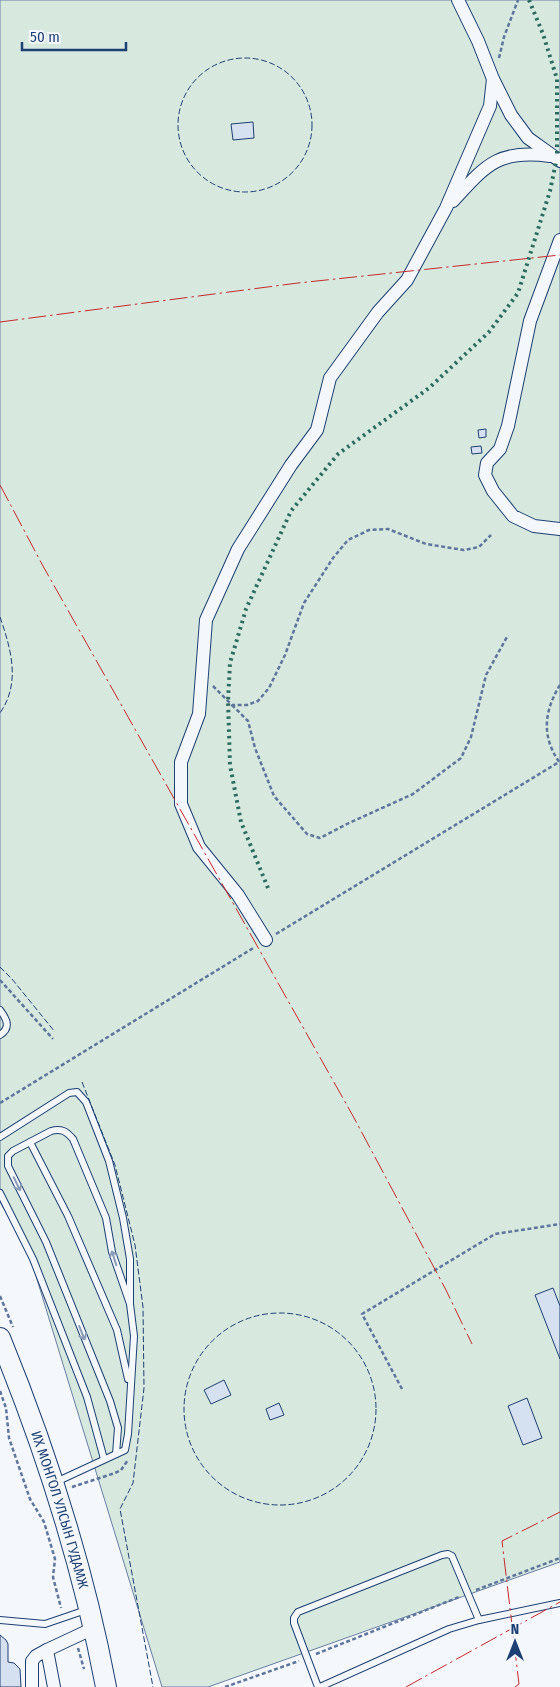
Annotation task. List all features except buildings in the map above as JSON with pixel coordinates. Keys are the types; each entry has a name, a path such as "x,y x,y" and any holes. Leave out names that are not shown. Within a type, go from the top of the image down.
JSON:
{"main road":[{"name":"ИХ МОНГОЛ УЛСЫН ГУДАМЖ","path":"0,1338 20,1387 52,1483 94,1628 104,1685"}],"street":[{"path":"458,0 511,115 528,138 556,159"},
{"path":"266,940 238,895 199,847 181,804 181,762 199,714 206,620 238,549 290,465 317,430 330,378 378,312 407,280 446,208 490,106 493,78"},
{"path":"446,208 480,171 496,161 518,154 533,154 556,159"},
{"path":"560,240 530,321 508,426 500,449 487,463 485,475 493,491 513,516 534,526 560,529"},
{"path":"32,1687 32,1661 36,1656 94,1628"},
{"path":"47,1650 54,1687"}],"lane":[{"path":"0,1010 7,1018 7,1026 5,1032 0,1035"},
{"path":"0,1137 69,1093 77,1092 86,1102 109,1162 123,1218 130,1259 130,1304 134,1336 128,1434 125,1450 67,1478 52,1483"},
{"path":"116,1454 118,1428 110,1402 46,1242 8,1166 8,1156 30,1142 58,1129 66,1132 73,1139 106,1218 112,1252 130,1304"},
{"path":"30,1142 68,1216 117,1330 130,1385"},
{"path":"0,1193 33,1259 87,1397 104,1459"},
{"path":"479,1620 452,1556 448,1554 298,1612 294,1618 294,1623 319,1687 449,1629 479,1620 560,1603"},
{"path":"0,1620 45,1624 89,1609"}],"path":[{"path":"493,78 504,37 518,0"},
{"path":"232,706 247,706 258,701 269,688 285,655 304,603 333,558 348,540 369,530 388,529 426,544 464,550 479,548 491,535"},
{"path":"202,673 248,721 255,748 274,796 307,834 320,838 413,794 461,758 471,737 486,676 508,636"},
{"path":"0,1103 559,762 549,742 546,720 551,699 560,685"},
{"path":"0,980 53,1039"},
{"path":"402,1388 362,1314 496,1234 560,1224"},
{"path":"0,1391 6,1408 10,1438 21,1473 30,1499 44,1522 55,1559 54,1577 65,1618"},
{"path":"225,1687 307,1658 560,1558"},
{"path":"74,1638 81,1655 84,1671"}],"shaded area":[{"path":"0,0 560,0 560,1562 208,1687 162,1687 28,1250 0,1202"}],"hedge":[{"path":"529,0 543,34 557,79 557,155"},
{"path":"268,888 241,822 230,765 228,701 230,663 246,609 291,511 338,454 429,388 489,332 518,293 550,191 556,162"}],"fence":[{"path":"245,58 270,64 292,78 306,100 312,125 306,150 292,172 270,186 245,192 220,186 198,172 184,150 178,125 184,100 198,78 220,64 245,58"},
{"path":"0,617 8,641 12,666 10,690 0,713"},
{"path":"0,967 55,1032"},
{"path":"82,1082 115,1165 135,1245 143,1307 144,1388 133,1483 120,1509 153,1687"},
{"path":"271,1313 289,1313 317,1320 333,1329 348,1341 360,1356 369,1372 376,1400 376,1409 376,1418 369,1446 360,1462 348,1477 333,1489 317,1498 289,1505 271,1505 252,1501 235,1494 219,1483 206,1470 195,1454 188,1437 184,1418 184,1400 188,1381 195,1364 206,1348 219,1335 235,1324 252,1317 271,1313"}],"power":[{"path":"0,322 298,283 560,255"},
{"path":"0,485 43,566 353,1116 446,1290 472,1344"},
{"path":"515,1687 519,1684 502,1541 560,1512"},
{"path":"406,1687 560,1602"}]}
